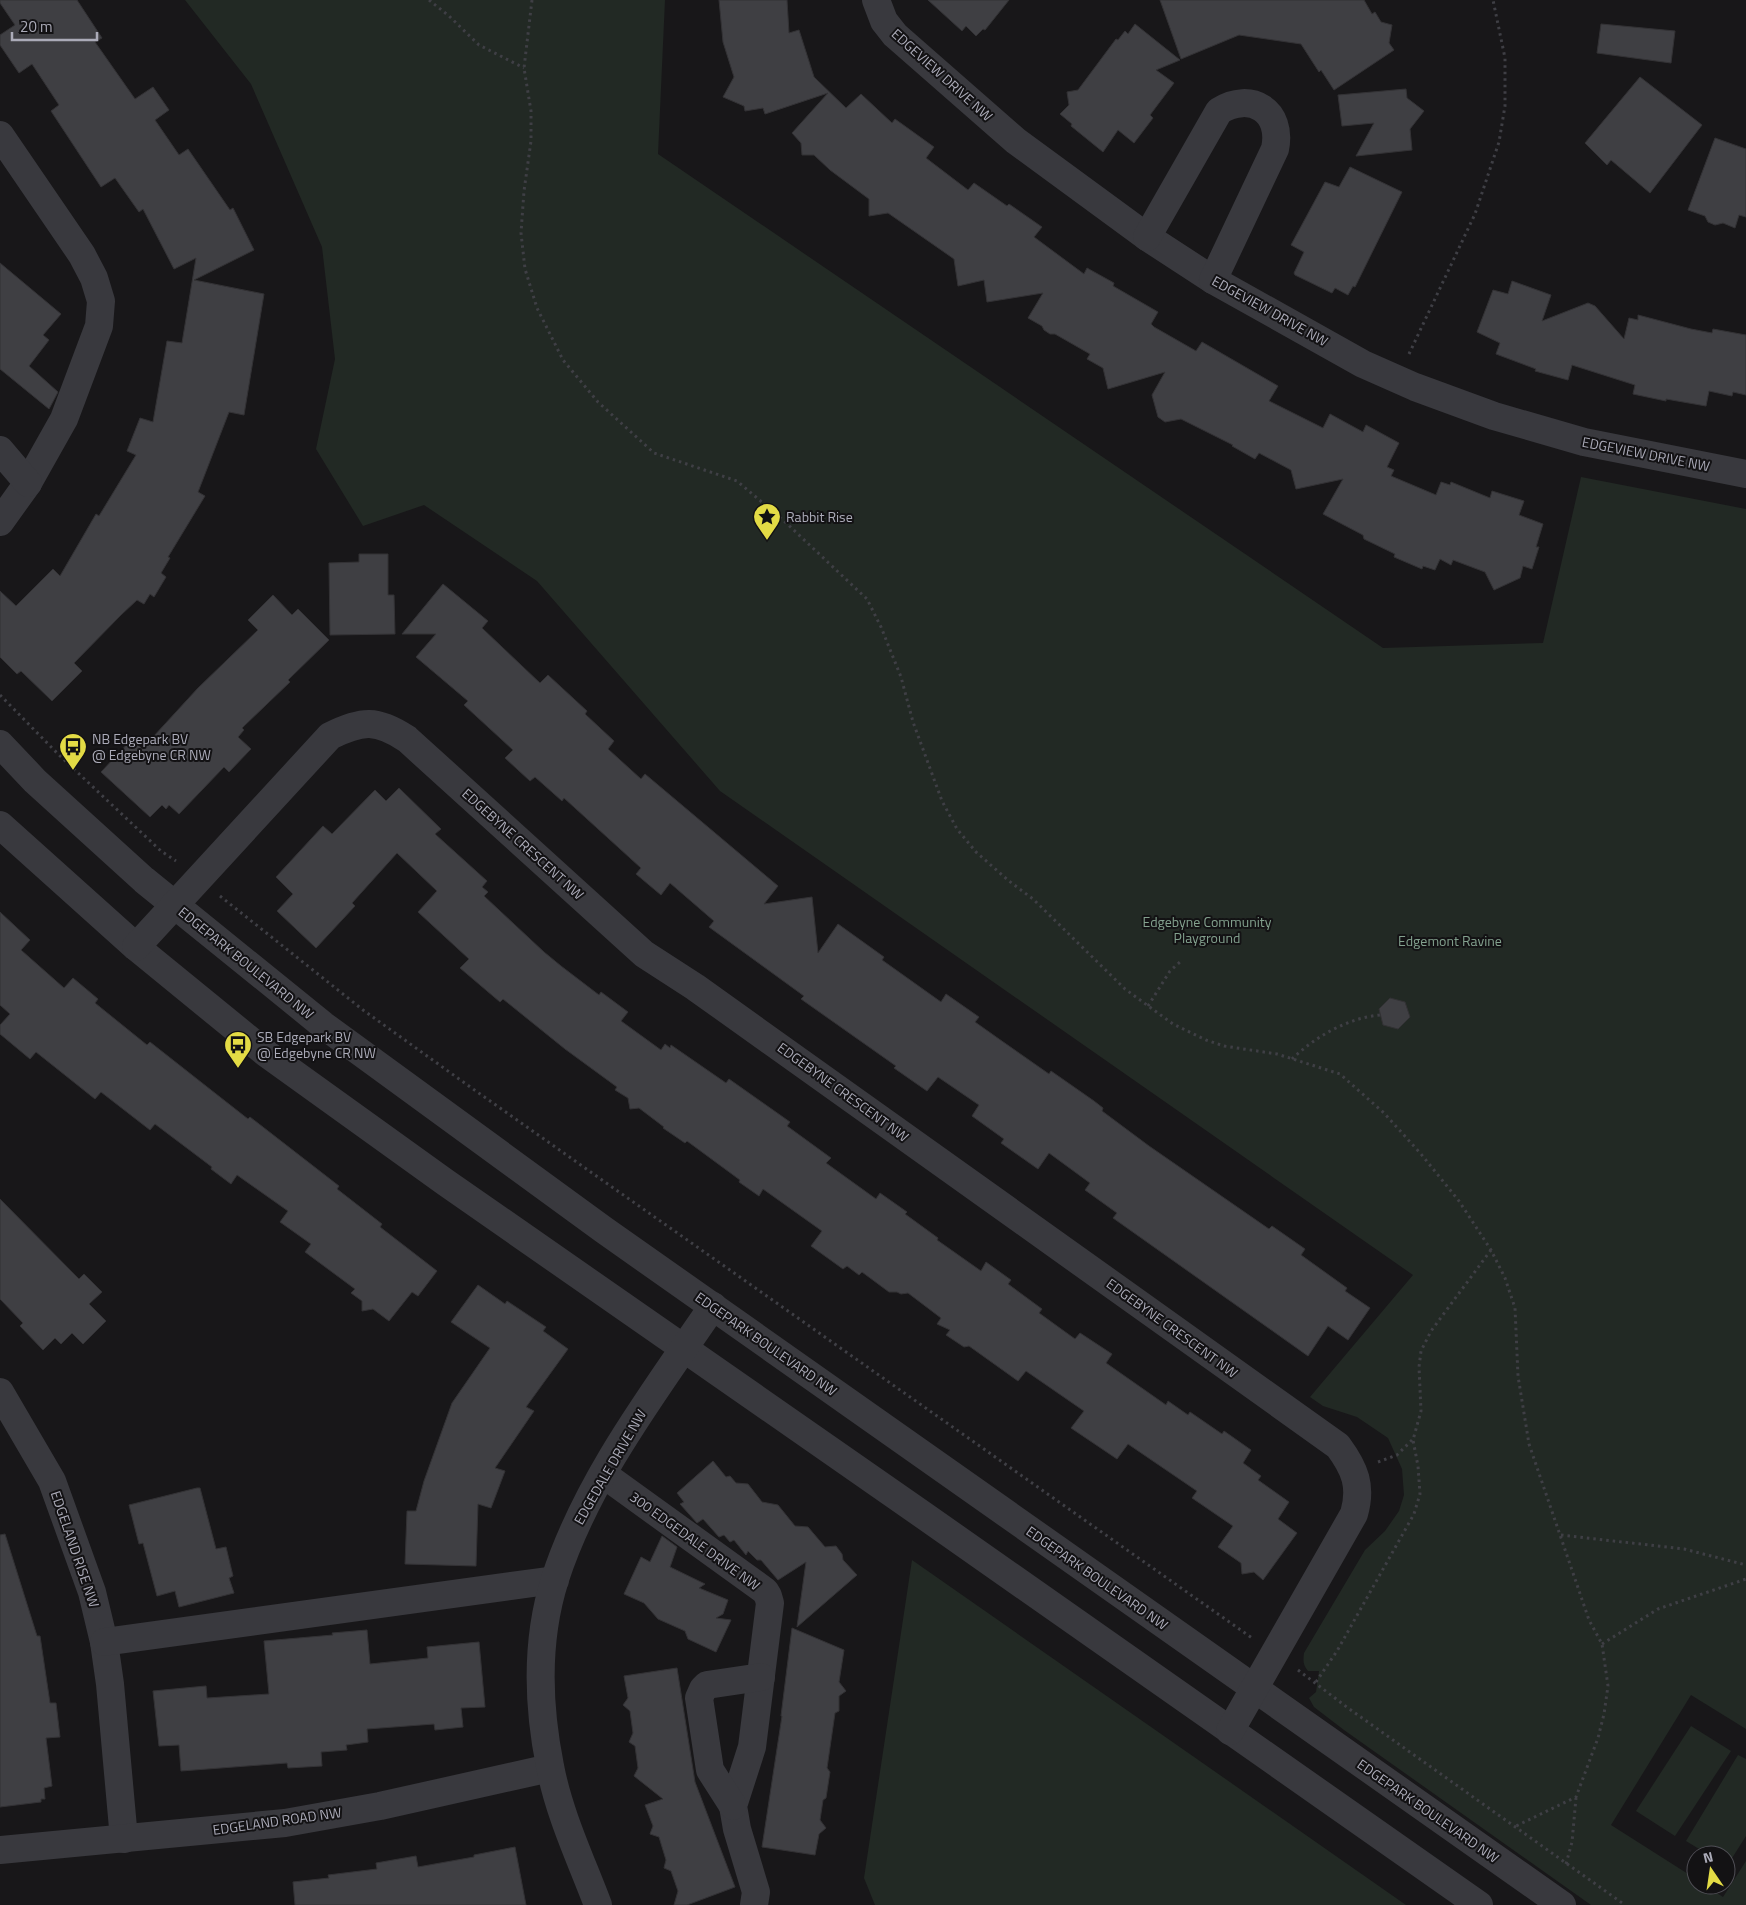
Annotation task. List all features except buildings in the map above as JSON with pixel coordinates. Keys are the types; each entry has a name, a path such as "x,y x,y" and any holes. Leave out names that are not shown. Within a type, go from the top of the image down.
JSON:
{"street":[{"name":"EDGEVIEW DRIVE NW","path":"876,0 884,21 895,35 1016,141 1147,237 1213,280 1363,364 1414,387 1494,416 1584,442 1746,474"},
{"path":"1147,237 1219,111 1238,102 1249,102 1259,106 1267,112 1276,129 1275,149 1213,280"},
{"path":"0,135 82,255 94,278 101,301 98,326 77,389 64,419 28,484 0,522"},
{"path":"0,450 28,484"},
{"name":"EDGEBYNE CRESCENT NW","path":"136,947 330,736 347,727 371,723 390,727 407,739 644,954 695,987 1338,1446 1355,1472 1358,1499 1354,1514 1230,1731"},
{"name":"EDGEPARK BOULEVARD NW","path":"0,744 35,781 144,880 323,1025 604,1230 1562,1905"},
{"path":"0,825 136,947 267,1054 445,1182 1479,1905"},
{"name":"EDGEDALE DRIVE NW","path":"598,1905 559,1800 550,1768 544,1730 541,1685 547,1613 555,1580 578,1518 603,1474 662,1380 713,1306"},
{"name":"EDGELAND RISE NW","path":"0,1392 52,1481 92,1592 104,1642 110,1684 124,1839"},
{"name":"300 EDGEDALE DRIVE NW","path":"603,1474 767,1593 770,1604 752,1747 733,1806"},
{"path":"104,1642 555,1580"},
{"name":"300 EDGEDALE DRIVE NW","path":"754,1905 756,1892 738,1836 733,1806 710,1770 699,1698 702,1688 707,1685 761,1677"},
{"name":"EDGELAND ROAD NW","path":"0,1850 285,1823 550,1768"}],"path":[{"path":"429,0 479,45 524,68"},
{"path":"532,0 524,68 531,111 531,141 524,191 521,233 525,269 537,308 564,360 598,402 654,453 737,481 783,520 867,599 881,627 901,677 913,722 942,801 957,829 976,852 1033,899 1125,989 1173,1024 1206,1040 1224,1046 1277,1054 1340,1074 1384,1113 1421,1154 1459,1201 1491,1250 1505,1278 1515,1308 1518,1376 1529,1444 1589,1620 1602,1644 1608,1686 1598,1738 1576,1797 1572,1842 1566,1864"},
{"path":"1397,378 1475,214 1498,142 1505,106 1505,58 1493,0"},
{"path":"0,695 59,755 162,850 242,916 363,1010 1149,1567 1316,1682 1348,1708 1625,1905"},
{"path":"1148,1006 1170,971 1180,962"},
{"path":"1292,1059 1302,1049 1350,1021 1380,1015"},
{"path":"1355,1472 1397,1455 1412,1440 1421,1411 1419,1367 1421,1351 1431,1331 1491,1250"},
{"path":"1316,1682 1336,1651 1414,1514 1420,1494 1418,1466 1412,1440"},
{"path":"1561,1535 1684,1549 1746,1565"},
{"path":"1602,1644 1658,1609 1746,1579"},
{"path":"1514,1826 1576,1797"}],"green space":[{"name":"Edgemont Ravine","path":"185,0 665,0 658,154 1383,648 1543,643 1581,477 1746,509 1746,1729 1691,1695 1611,1825 1686,1873 1686,1895 1720,1895 1723,1897 1724,1895 1736,1895 1736,1877 1746,1861 1746,1905 1591,1905 1314,1707 1309,1698 1316,1692 1319,1671 1308,1671 1304,1663 1304,1653 1365,1550 1385,1531 1399,1511 1404,1495 1402,1469 1388,1438 1357,1417 1323,1406 1310,1397 1413,1275 720,791 537,581 424,505 363,526 316,449 335,359 322,247 251,84"},
{"path":"912,1560 1406,1905 875,1905 864,1878"},
{"path":"1691,1726 1731,1751 1675,1836 1636,1811"},
{"path":"1738,1755 1746,1759 1746,1836 1736,1852 1736,1845 1693,1845 1686,1841"}],"place":[{"name":"Rabbit Rise","path":"767,541"},
{"name":"NB Edgepark BV @ Edgebyne CR NW","path":"73,771"},
{"name":"SB Edgepark BV @ Edgebyne CR NW","path":"238,1069"}],"park label":[{"name":"Edgebyne Community Playground","path":"1207,930"}]}
